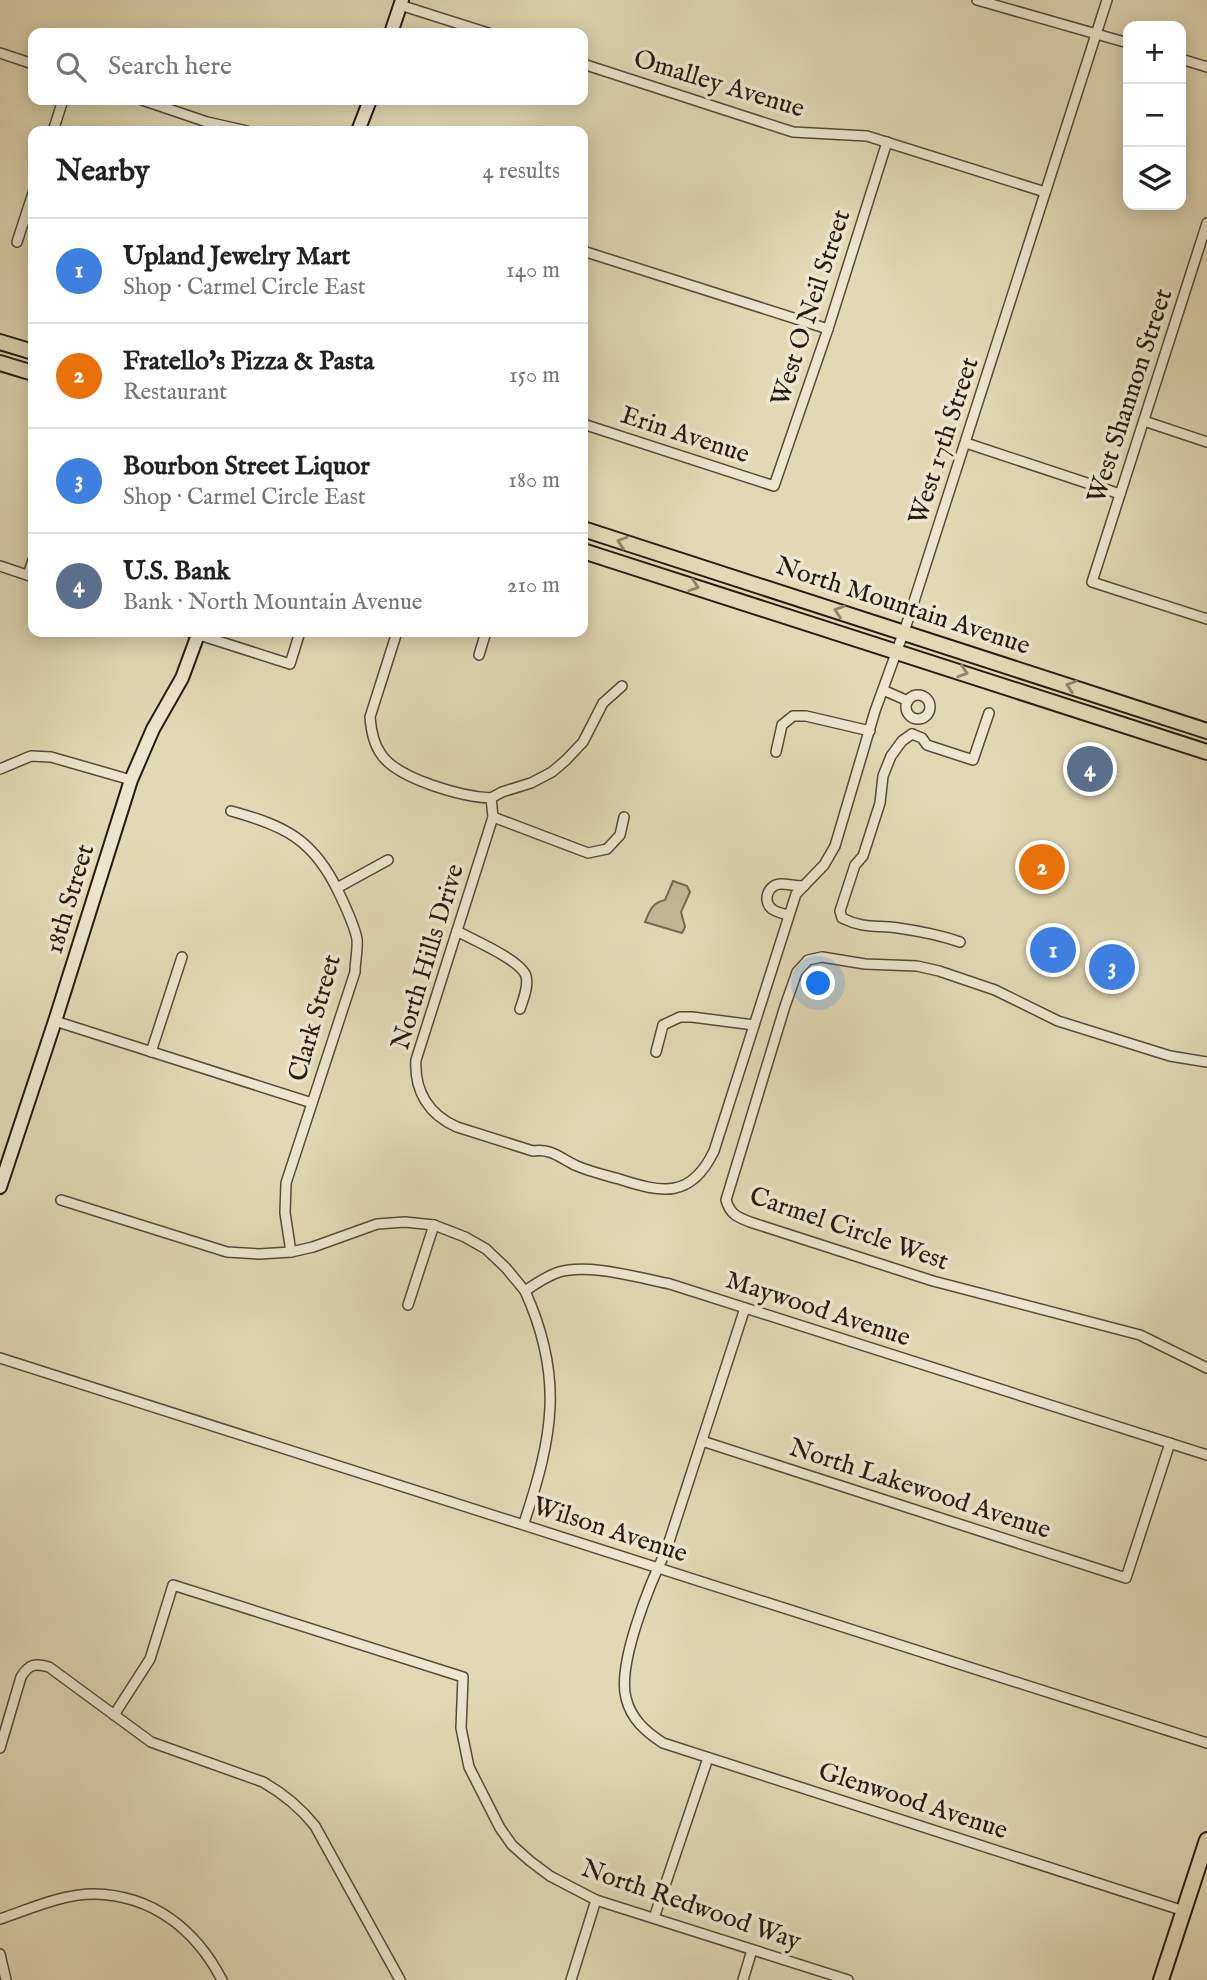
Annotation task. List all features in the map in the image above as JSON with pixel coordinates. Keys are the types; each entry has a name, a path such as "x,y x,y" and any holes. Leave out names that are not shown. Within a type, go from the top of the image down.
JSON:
{"main road":[{"path":"393,28 401,2"},
{"path":"360,126 368,105"},
{"path":"0,342 28,350"},
{"path":"0,363 28,371"},
{"name":"North Mountain Avenue","path":"588,531 1205,730"},
{"name":"North Mountain Avenue","path":"588,553 1201,750"},
{"name":"18th Street","path":"0,1187 131,780 152,729 182,678 195,637"},
{"path":"1201,750 1205,730"},
{"path":"1161,1980 1207,1840"}],"street":[{"path":"977,0 1123,42"},
{"name":"West 17th Street","path":"774,958 796,894 824,865 835,846 1107,0"},
{"path":"401,2 474,28"},
{"path":"0,53 28,62"},
{"path":"1186,61 1207,67"},
{"name":"Omalley Avenue","path":"588,66 793,132 867,136 1045,192"},
{"path":"55,126 61,105"},
{"path":"154,105 203,126"},
{"name":"West O Neil Street","path":"774,486 828,329 887,142"},
{"path":"17,242 28,208"},
{"name":"West Shannon Street","path":"1207,223 1092,582 1207,619"},
{"path":"588,253 828,329"},
{"path":"1144,421 1207,442"},
{"name":"Erin Avenue","path":"588,426 774,486"},
{"path":"966,443 1121,494"},
{"path":"0,566 28,575"},
{"path":"208,637 290,664 298,637"},
{"path":"395,637 370,717 371,729 381,755 408,775 479,797 491,798 552,772 583,742 603,703 622,686"},
{"path":"479,655 484,637"},
{"path":"883,690 908,701"},
{"path":"921,695 928,701 930,710 924,718 915,719 906,710 908,701 911,697 921,695"},
{"path":"912,734 922,738 927,745 973,760 989,713"},
{"path":"776,752 782,725 793,716 806,716 870,731"},
{"path":"915,719 912,734 902,741 891,756 883,776 880,803 863,856 855,864 840,911 842,918 854,924 902,929 960,942"},
{"path":"0,769 31,756 51,757 131,780"},
{"name":"North Hills Drive","path":"491,798 493,817 416,1060 415,1076 419,1090 438,1117 457,1127 533,1151 552,1151 579,1167 602,1174 659,1191 676,1189 702,1171 714,1151 774,958"},
{"name":"Clark Street","path":"232,811 265,821 304,843 322,861 348,911 357,940 355,972 286,1182 285,1213 291,1252"},
{"path":"493,817 588,853 607,849 620,835 624,817"},
{"path":"337,888 388,860"},
{"path":"788,915 771,909 767,902 767,893 779,883 804,886"},
{"path":"457,931 518,965 526,976 526,988 520,1009"},
{"path":"151,1052 182,957"},
{"name":"Carmel Circle West","path":"1207,1062 1170,1056 1058,1021 995,990 939,971 917,966 865,964 822,957 807,960 797,972 785,1006 726,1200 735,1216 933,1280 1140,1335 1207,1368"},
{"path":"656,1052 663,1025 680,1017 754,1025"},
{"path":"55,1021 313,1103"},
{"path":"61,1200 227,1252 291,1252 377,1224 405,1222 434,1225 486,1249 525,1291 546,1349 551,1388 551,1420 539,1478 524,1523"},
{"path":"408,1305 434,1225"},
{"name":"Maywood Avenue","path":"525,1291 557,1273 569,1270 594,1271 670,1284 1207,1455"},
{"path":"658,1568 666,1551 745,1308"},
{"name":"Wilson Avenue","path":"0,1358 1207,1743"},
{"name":"North Lakewood Avenue","path":"702,1441 1126,1578 1170,1443"},
{"name":"Glenwood Avenue","path":"658,1568 626,1661 625,1698 636,1720 663,1743 1184,1911"},
{"name":"North Redwood Way","path":"114,1715 150,1659 173,1585 463,1677 461,1728 469,1767 500,1828 512,1845 530,1861 550,1876 596,1900 848,1980"},
{"path":"0,1748 21,1677 27,1667 37,1663 49,1667 150,1742 263,1782 298,1805 315,1826 400,1980"},
{"path":"654,1918 708,1758"},
{"path":"0,1919 59,1899 93,1894 128,1898 162,1912 192,1934 222,1980"},
{"path":"571,1980 596,1900"},
{"path":"743,1980 752,1950"},
{"path":"0,1955 6,1980"}],"shaded area":[{"path":"673,881 687,886 690,892 681,912 685,927 682,933 645,922 654,905 665,900"}],"place":[{"name":"U.S. Bank","path":"1090,769"},
{"name":"Fratello's Pizza & Pasta","path":"1042,867"},
{"name":"Upland Jewelry Mart","path":"1053,950"},
{"name":"Bourbon Street Liquor","path":"1112,967"}]}
